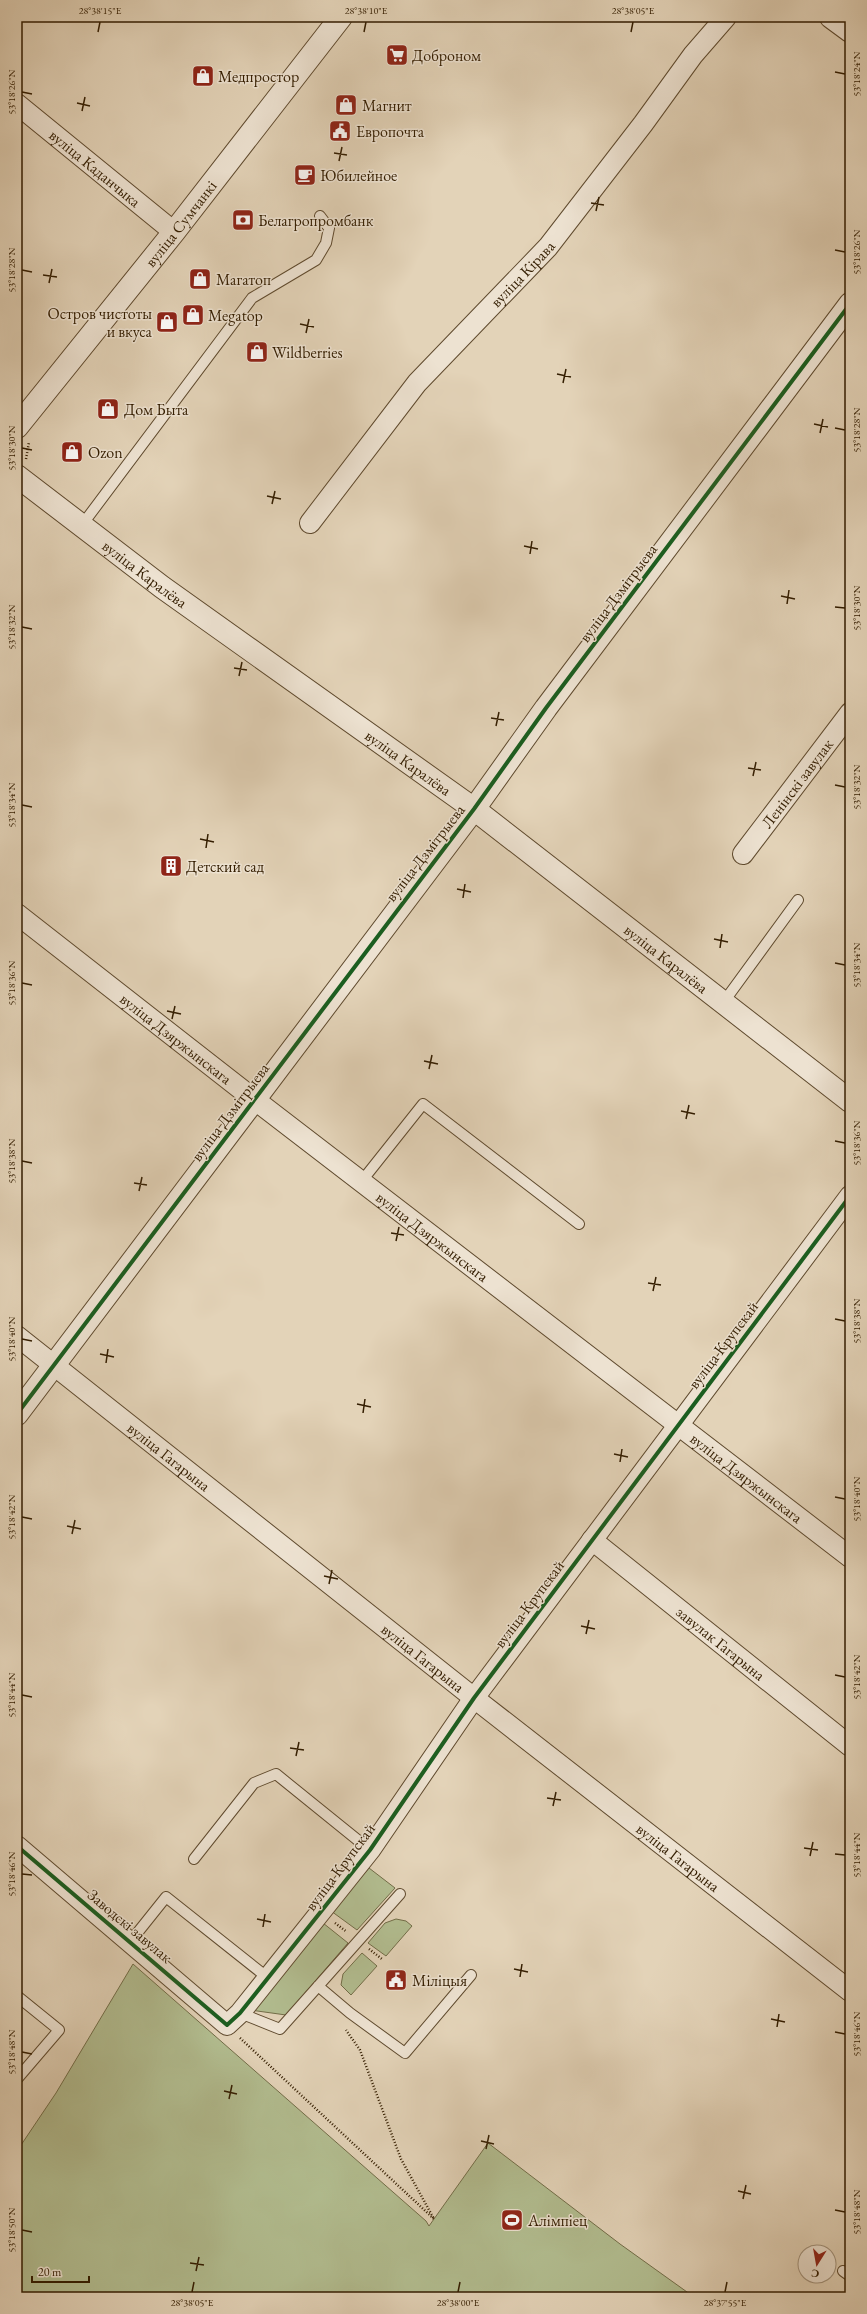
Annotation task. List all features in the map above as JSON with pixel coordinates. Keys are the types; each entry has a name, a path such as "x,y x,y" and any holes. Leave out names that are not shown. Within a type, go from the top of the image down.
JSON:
{"street":[{"name":"вуліца Сумчанкі","path":"21,433 174,232 341,17"},
{"name":"вуліца Кірава","path":"310,523 417,383 548,247 643,124 693,55 726,17"},
{"path":"832,17 850,31"},
{"name":"вуліца Каданчыка","path":"17,104 174,232"},
{"name":"вуліца Дзмітрыева","path":"17,1414 474,809 546,708 850,304"},
{"name":"вуліца Каралёва","path":"21,468 82,526 162,587 474,809 850,1101"},
{"name":"Ленінскі завулак","path":"743,854 850,713"},
{"name":"вуліца Дзяржынскага","path":"17,914 255,1100 850,1557"},
{"name":"вуліца Крупскай","path":"233,2019 268,1978 370,1850 474,1698 850,1196"},
{"name":"вуліца Гагарына","path":"17,1336 474,1698 850,1991"},
{"name":"завулак Гагарына","path":"592,1540 850,1746"},
{"name":"Заводскі завулак","path":"17,1846 130,1942 233,2019"}],"lane":[{"path":"82,526 252,298 316,260 326,243 329,228 320,216"},
{"path":"723,1003 798,900"},
{"path":"362,1182 423,1104 579,1224"},
{"path":"194,1859 254,1784 276,1774 370,1850"},
{"path":"233,2019 280,2029 400,1894"},
{"path":"130,1942 166,1897 268,1978"},
{"path":"318,1986 342,2006 405,2053 471,1975"},
{"path":"17,1996 59,2030 17,2079"}],"path":[{"path":"21,433 29,442 28,457 21,468"},
{"path":"233,2019 434,2219 401,2159 360,2050 340,2020 342,2006"}],"green space":[{"path":"369,1868 395,1888 357,1930 331,1911"},
{"path":"396,1919 406,1921 412,1926 386,1956 368,1943 385,1923"},
{"path":"323,1923 348,1943 286,2015 250,2010"},
{"path":"362,1953 377,1966 351,1995 341,1985 343,1974"},
{"path":"133,1964 426,2221 429,2226 488,2143 620,2244 694,2297 17,2297 17,2151 56,2093"}],"cycle path":[{"path":"17,1414 474,809 546,708 850,304"},
{"path":"17,1846 227,2025 240,2013 370,1850 474,1698 850,1196"}],"place":[{"name":"Доброном","path":"397,55"},
{"name":"Медпростор","path":"203,76"},
{"name":"Магнит","path":"346,105"},
{"name":"Европочта","path":"340,131"},
{"name":"Юбилейное","path":"305,175"},
{"name":"Белагропромбанк","path":"243,220"},
{"name":"Магатоп","path":"200,279"},
{"name":"Megatop","path":"193,315"},
{"name":"Остров чистоты и вкуса","path":"167,322"},
{"name":"Wildberries","path":"257,352"},
{"name":"Дом Быта","path":"108,409"},
{"name":"Ozon","path":"72,452"},
{"name":"Детский сад","path":"171,866"},
{"name":"Міліцыя","path":"396,1980"},
{"name":"Алімпіец","path":"512,2220"}]}
